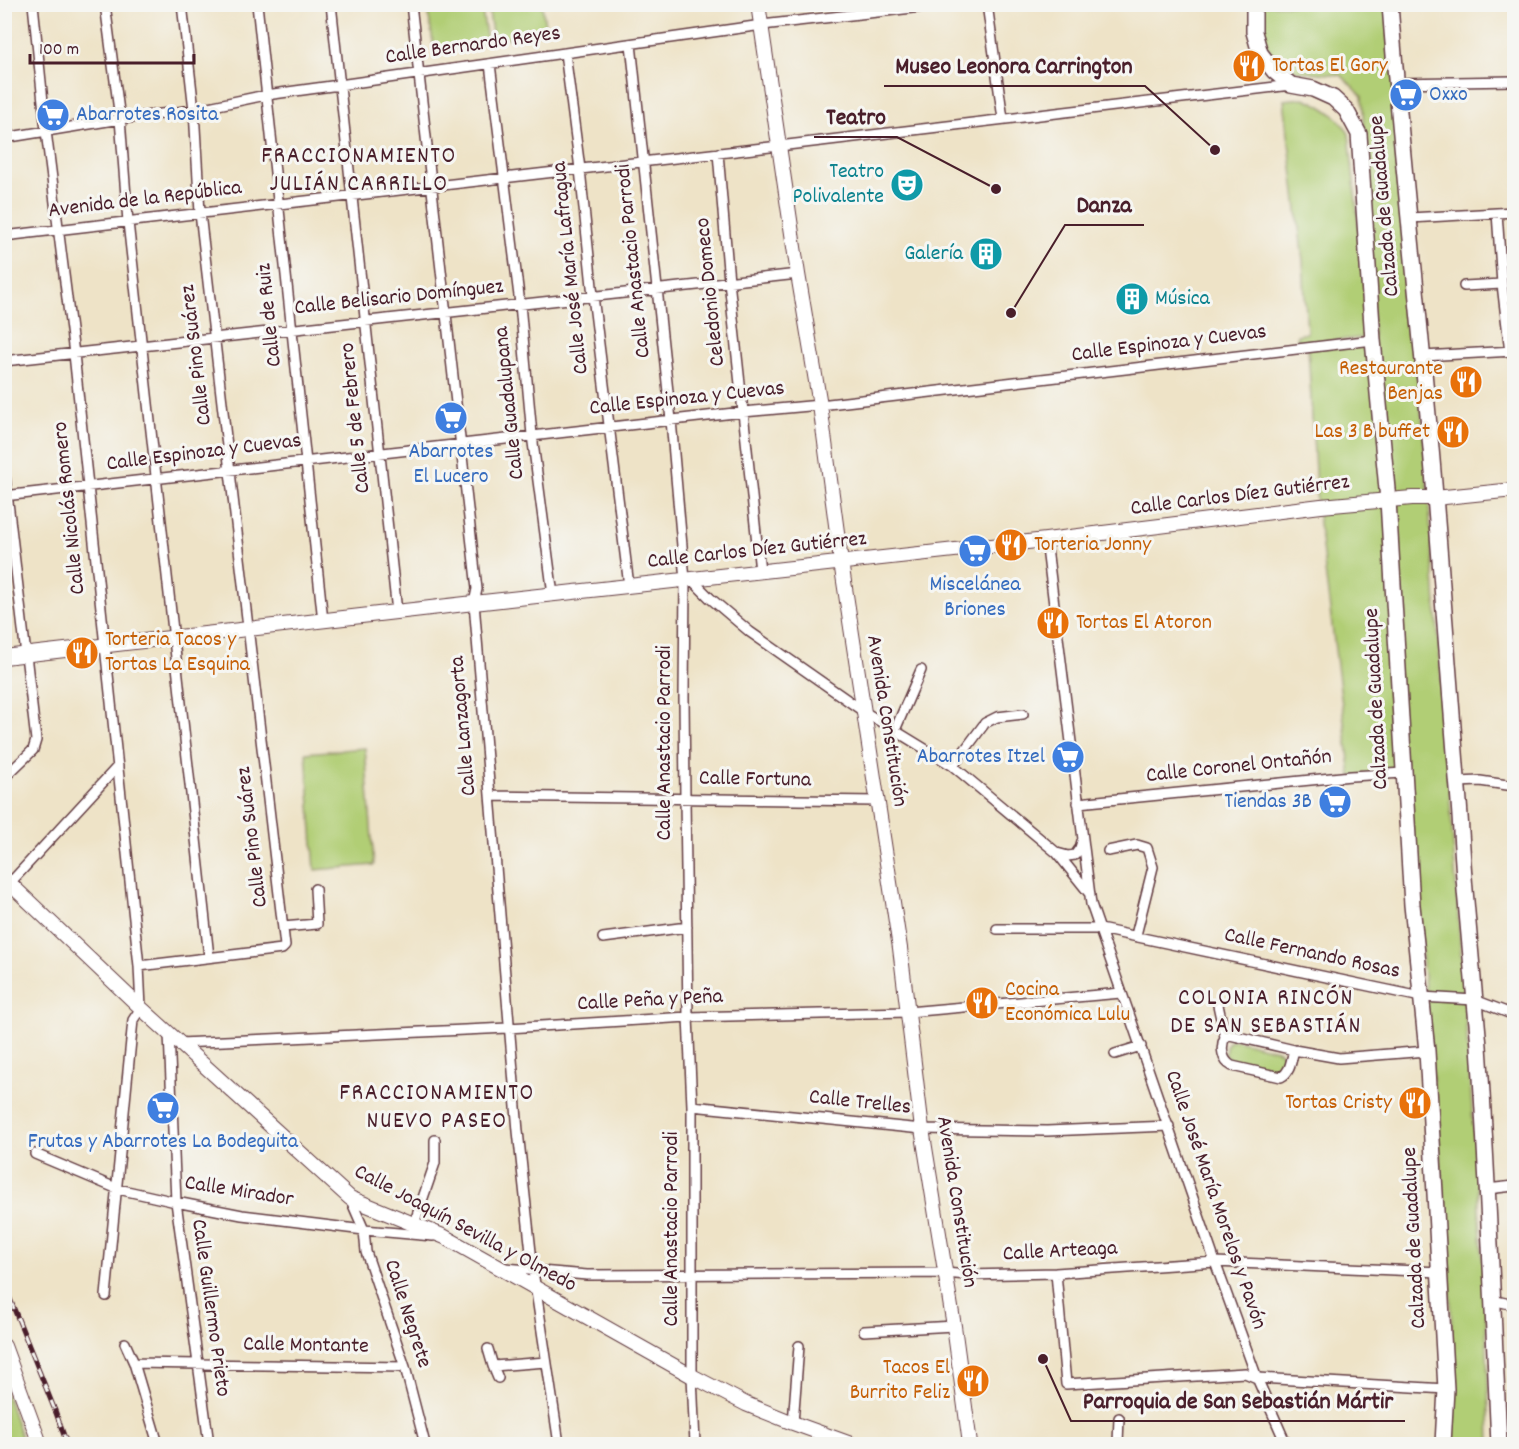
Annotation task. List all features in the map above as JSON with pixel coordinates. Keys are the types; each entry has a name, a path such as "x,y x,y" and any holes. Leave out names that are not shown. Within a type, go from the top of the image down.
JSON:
{"main road":[{"name":"Calzada de Guadalupe","path":"1254,4 1254,32 1260,53 1274,71 1291,85 1313,89 1333,98 1346,110 1359,135 1373,340 1388,500 1412,905 1421,998 1440,1272 1446,1389 1443,1444"},
{"name":"Calzada de Guadalupe","path":"1390,4 1423,356 1475,1000 1499,1444"}],"street":[{"name":"Calle Nicolás Romero","path":"33,4 46,131 74,354 139,966 141,1008"},
{"path":"105,4 120,119 141,346 209,957 139,966"},
{"name":"Calle Pino Suárez","path":"182,4 194,110 200,213 285,946 282,949 209,957"},
{"name":"Calle de Ruiz","path":"256,4 323,621"},
{"name":"Calle 5 de Febrero","path":"331,4 397,612"},
{"name":"Calle Lanzagorta","path":"411,4 477,589 474,603 518,1131 533,1271 559,1444"},
{"name":"Avenida Constitución","path":"758,4 820,405 908,1012 922,1129 954,1326 970,1444"},
{"name":"Calle Bernardo Reyes","path":"4,138 120,119 194,110 266,95 762,25 948,4"},
{"path":"987,4 1003,119"},
{"name":"Calle Anastacio Parrodi","path":"631,44 689,580 684,697 688,1017 692,1106 692,1376 695,1444"},
{"name":"Calle José María Lafragua","path":"565,53 629,586"},
{"name":"Calle Guadalupana","path":"490,64 520,304 532,435 553,595"},
{"path":"1396,83 1515,81"},
{"name":"Avenida de la República","path":"4,236 1291,85"},
{"name":"Celedonio Domeco","path":"718,153 729,281 760,571"},
{"path":"1410,218 1515,212"},
{"path":"1423,356 1513,352 1502,284 1497,213"},
{"name":"Calle Belisario Domínguez","path":"4,361 798,274"},
{"path":"1464,286 1502,284"},
{"name":"Calle Espinoza y Cuevas","path":"6,495 532,435 820,405 1373,340"},
{"path":"4,468 36,741 33,750 4,778"},
{"name":"Calle Carlos Díez Gutiérrez","path":"4,657 1046,540 1321,506 1515,490"},
{"name":"Calle José María Morelos y Pavón","path":"1046,540 1089,893 1121,993 1215,1262 1257,1378 1286,1444"},
{"path":"689,580 750,632 863,711 953,766 1058,853 1089,893"},
{"path":"895,730 921,670"},
{"path":"953,766 985,723 997,717 1023,714"},
{"path":"7,880 118,766"},
{"name":"Calle Coronel Ontañón","path":"1078,803 1351,776 1404,773"},
{"path":"1458,782 1480,781 1515,786"},
{"name":"Calle Fortuna","path":"490,796 877,801"},
{"path":"1058,853 1068,856 1075,855 1083,837"},
{"path":"1108,850 1137,845 1147,848 1153,867 1136,935"},
{"name":"Calle Joaquín Sevilla y Olmedo","path":"7,880 141,1008 350,1198 445,1237 746,1404 851,1444"},
{"path":"282,927 317,924 315,889"},
{"path":"603,938 687,927"},
{"name":"Calle Fernando Rosas","path":"996,929 1100,928 1421,998 1475,1000 1515,1015"},
{"name":"Calle Peña y Peña","path":"180,1043 688,1017 908,1012 1121,993"},
{"path":"1218,1005 1225,1037 1223,1058 1226,1063 1281,1077 1289,1070 1294,1050"},
{"path":"106,1296 133,1020 141,1008"},
{"name":"Calle Guillermo Prieto","path":"169,1033 176,1202 209,1444"},
{"path":"1225,1037 1230,1035 1339,1058 1423,1052"},
{"path":"1115,1054 1141,1046"},
{"name":"Calle Trelles","path":"692,1106 922,1129 1047,1131 1168,1126"},
{"path":"414,1224 435,1163 435,1140"},
{"name":"Calle Mirador","path":"35,1154 118,1189 176,1202 242,1215 445,1237"},
{"path":"1487,1189 1515,1186"},
{"name":"Calle Negrete","path":"350,1198 364,1230 366,1252 405,1367 425,1444"},
{"name":"Calle Arteaga","path":"501,1268 587,1275 945,1273 967,1275 1056,1274 1215,1262 1440,1272"},
{"path":"1056,1274 1066,1384 1245,1373 1257,1378 1446,1389"},
{"path":"1492,1300 1515,1305"},
{"path":"864,1331 954,1326"},
{"path":"125,1343 135,1363 158,1444"},
{"path":"4,1346 7,1360 40,1444"},
{"path":"793,1423 799,1346"},
{"path":"488,1349 498,1378"},
{"path":"493,1366 546,1362"},
{"name":"Calle Montante","path":"135,1363 405,1367"},
{"path":"1115,1444 1118,1443 1119,1418"}],"green space":[{"path":"427,5 481,5 487,41 434,48"},
{"path":"488,5 542,5 546,32 493,40"},
{"path":"1262,5 1388,5 1428,492 1485,1292 1490,1444 1449,1444 1453,1390 1450,1270 1407,785 1404,773 1351,776 1317,507 1308,347 1373,340 1362,96 1341,75 1297,71 1277,62 1262,38"},
{"path":"1304,98 1330,112 1349,134 1370,337 1300,344 1297,339 1297,335 1307,333 1303,261 1284,100"},
{"path":"365,748 374,865 315,870 306,753"},
{"path":"1231,1040 1277,1050 1283,1054 1282,1064 1274,1072 1234,1064 1225,1054 1227,1043"},
{"path":"5,1391 24,1444 5,1444"}],"railway":[{"path":"4,1284 67,1444"}],"place":[{"name":"Tortas El Gory","path":"1249,66"},
{"name":"Oxxo","path":"1406,95"},
{"name":"Abarrotes Rosita","path":"53,115"},
{"name":"Museo Leonora Carrington","path":"1215,150"},
{"name":"Teatro Polivalente","path":"907,185"},
{"name":"Teatro","path":"996,189"},
{"name":"Galería","path":"986,254"},
{"name":"Música","path":"1132,299"},
{"name":"Danza","path":"1011,313"},
{"name":"Restaurante Benjas","path":"1466,382"},
{"name":"Abarrotes El Lucero","path":"451,418"},
{"name":"Las 3 B buffet","path":"1453,432"},
{"name":"Torteria Jonny","path":"1011,545"},
{"name":"Miscelánea Briones","path":"975,551"},
{"name":"Tortas El Atoron","path":"1053,623"},
{"name":"Torteria Tacos y Tortas La Esquina","path":"82,653"},
{"name":"Abarrotes Itzel","path":"1068,757"},
{"name":"Tiendas 3B","path":"1335,802"},
{"name":"Cocina Económica Lulu","path":"982,1003"},
{"name":"Tortas Cristy","path":"1415,1103"},
{"name":"Frutas y Abarrotes La Bodeguita","path":"163,1108"},
{"name":"Parroquia de San Sebastián Mártir","path":"1043,1359"},
{"name":"Tacos El Burrito Feliz","path":"973,1381"}],"district":[{"name":"FRACCIONAMIENTO JULIÁN CARRILLO","path":"359,171"},
{"name":"COLONIA RINCÓN DE SAN SEBASTIÁN","path":"1266,1013"},
{"name":"FRACCIONAMIENTO NUEVO PASEO","path":"437,1108"}]}
